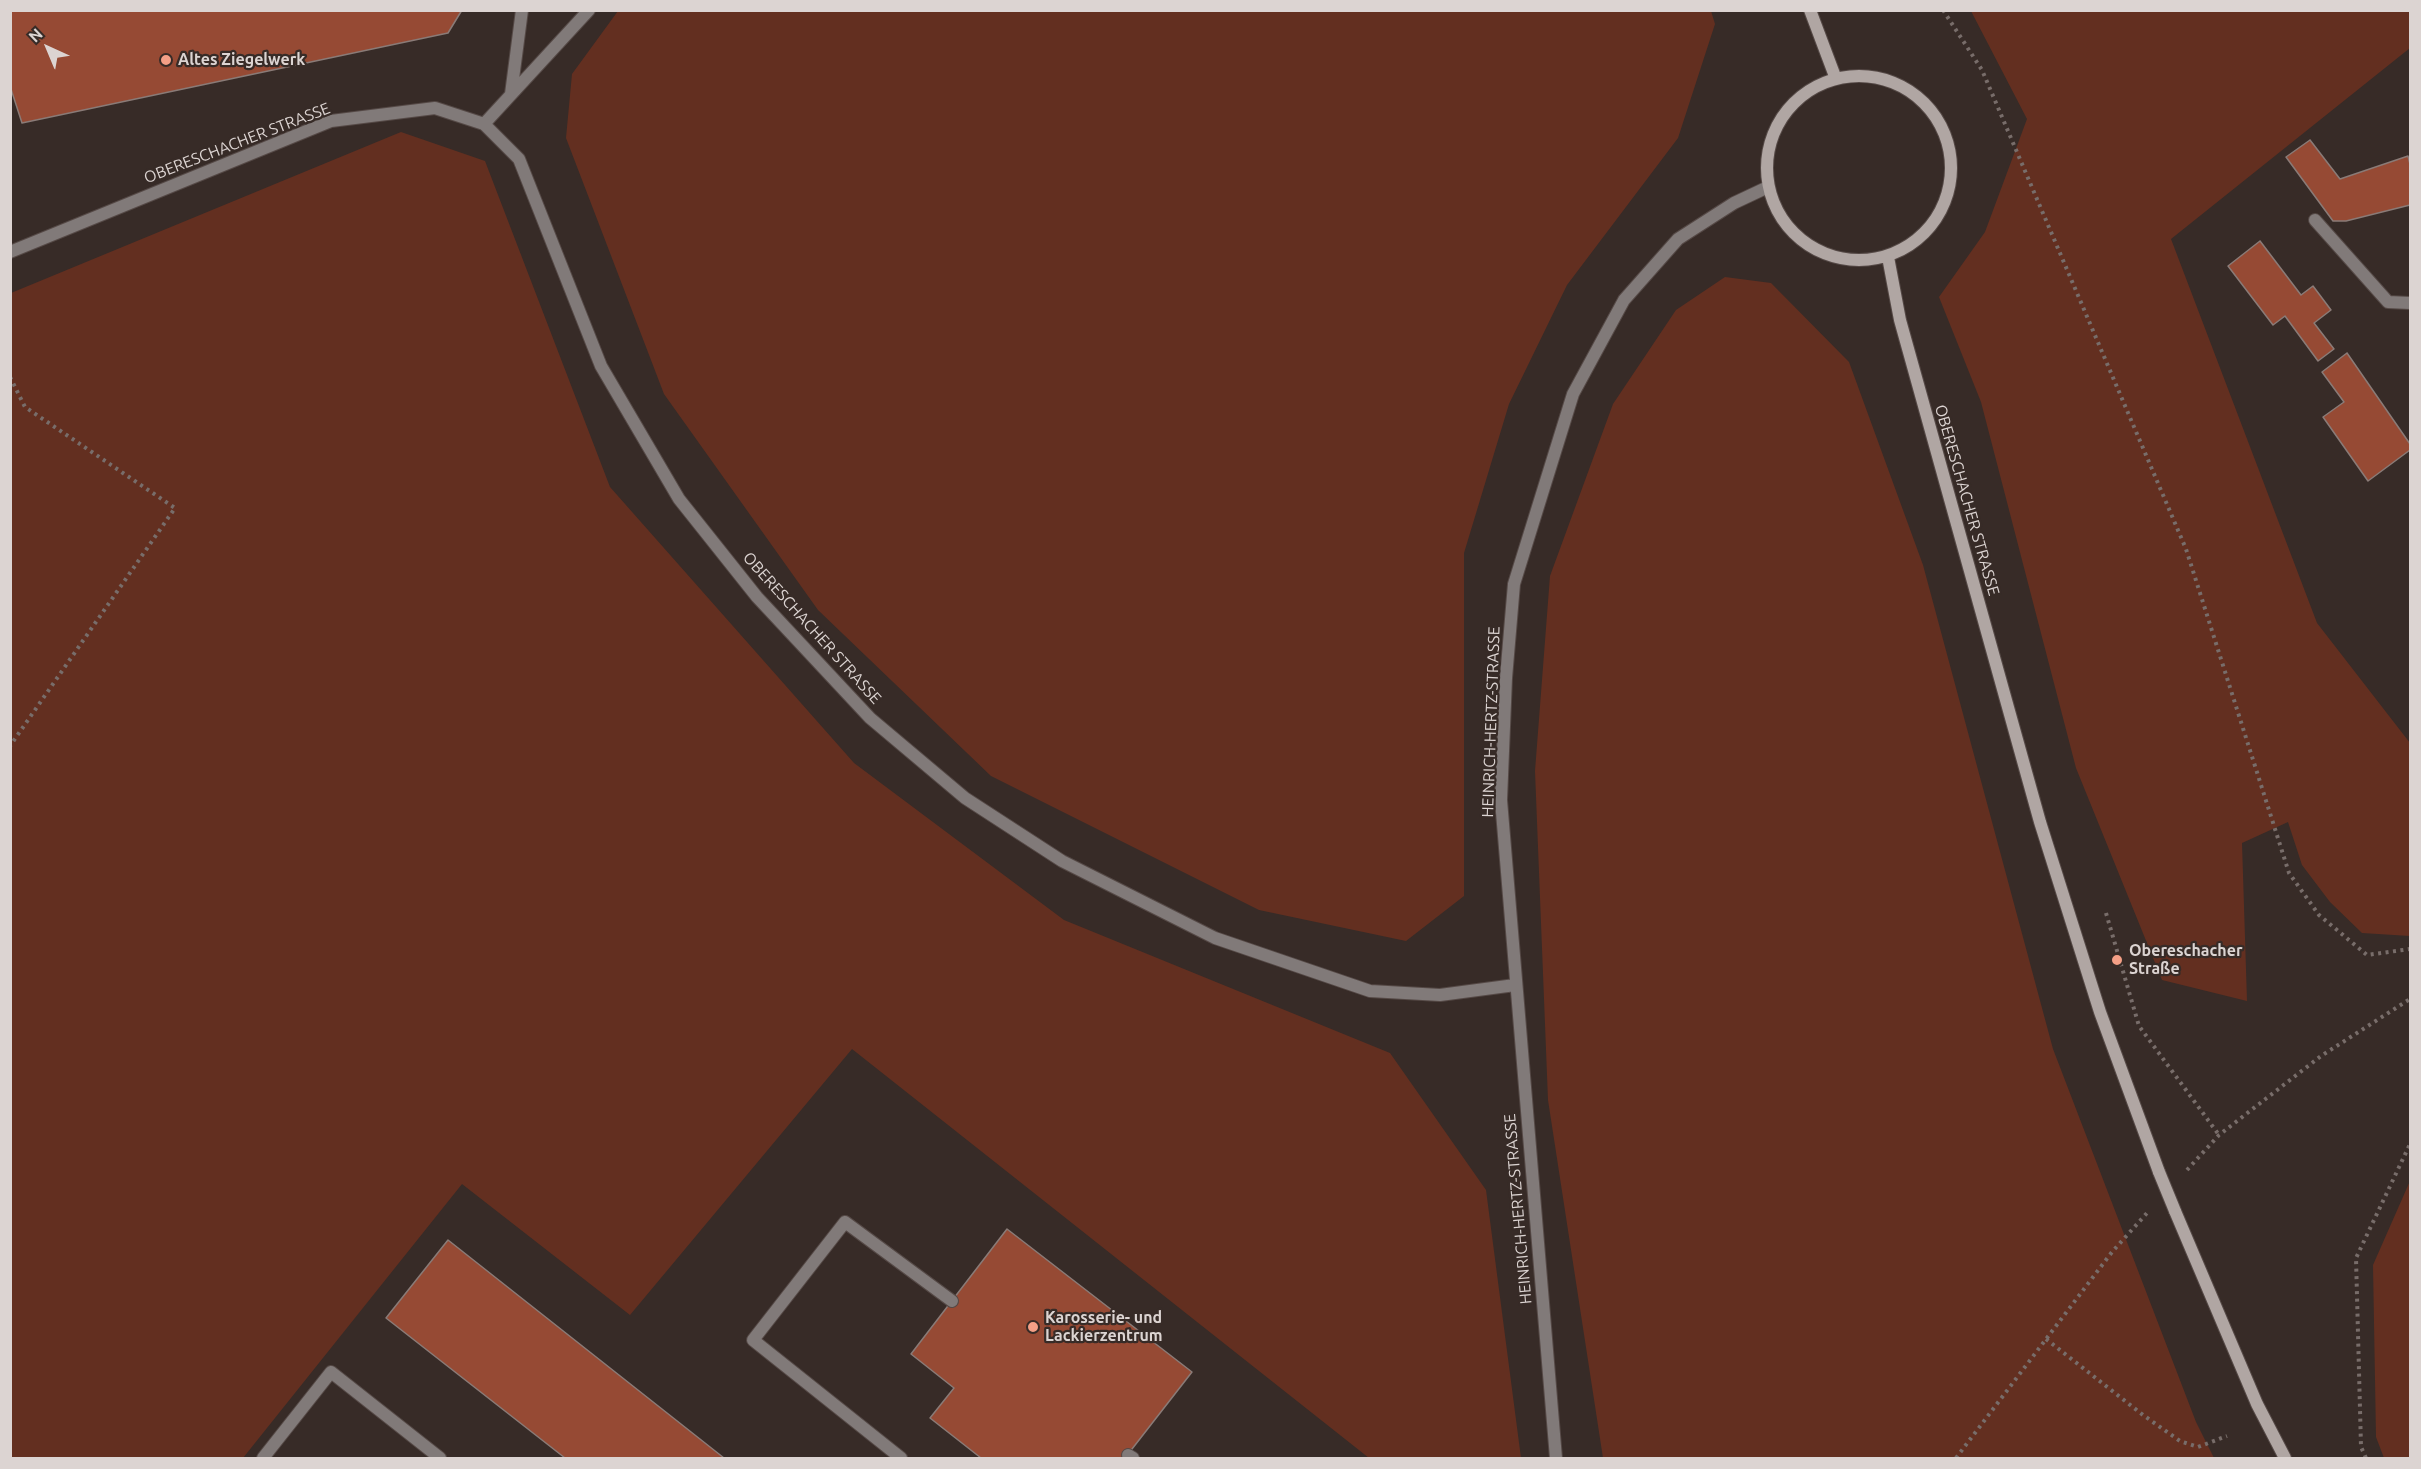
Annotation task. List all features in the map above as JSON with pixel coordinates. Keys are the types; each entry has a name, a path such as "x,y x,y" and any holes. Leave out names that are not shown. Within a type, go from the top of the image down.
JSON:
{"main road":[{"path":"1810,10 1836,79"},
{"path":"1859,76 1883,79 1905,88 1923,102 1938,121 1947,142 1951,166 1949,189 1941,212 1927,231 1909,246 1888,257 1862,261 1836,258 1812,249 1786,226 1777,212 1768,187 1766,164 1770,141 1780,119 1795,101 1814,87 1836,79 1859,76"},
{"name":"OBERESCHACHER STRASSE","path":"1888,257 1900,320 2040,822 2100,1012 2175,1211 2257,1404 2284,1458"}],"street":[{"path":"511,94 522,10"},
{"path":"484,124 590,10"},
{"name":"OBERESCHACHER STRASSE","path":"10,252 332,121 435,108 484,124 519,159 601,366 680,499 757,597 870,718 956,791 1062,861 1215,938 1370,991 1440,995 1515,985"},
{"name":"HEINRICH-HERTZ-STRASSE","path":"1556,1458 1515,985 1502,800 1506,678 1514,584 1573,394 1624,300 1678,239 1734,203 1768,187"},
{"path":"2315,220 2388,302 2410,303"},
{"path":"901,1458 753,1340 845,1222 952,1301"},
{"path":"263,1458 331,1372 440,1458"}],"path":[{"path":"1943,10 1982,70 2186,549 2289,873 2319,915 2367,955 2410,949"},
{"path":"10,377 25,407 175,508 10,746"},
{"path":"2106,913 2139,1026 2219,1135 2321,1056 2410,999"},
{"path":"2366,1458 2361,1448 2356,1258 2410,1144"},
{"path":"1956,1458 2112,1252"},
{"path":"2046,1339 2180,1441 2198,1447 2227,1437"}],"shaded area":[{"path":"618,11 1711,11 1715,24 1678,138 1567,285 1509,404 1464,553 1464,896 1406,941 1259,910 991,776 818,610 664,394 566,138 572,74"},
{"path":"1971,11 2410,11 2410,48 2171,239 2317,623 2410,743 2410,936 2362,933 2330,902 2302,865 2288,822 2242,843 2247,1001 2162,980 2076,768 1981,402 1939,297 1985,232 2027,119"},
{"path":"401,132 485,161 610,487 854,763 1064,920 1390,1053 1486,1190 1521,1458 1369,1458 852,1049 630,1315 462,1184 243,1458 11,1458 11,293"},
{"path":"1725,277 1771,283 1849,362 1923,565 2053,1049 2196,1422 2214,1458 1603,1458 1548,1100 1535,771 1550,576 1613,404 1676,310"},
{"path":"2410,1181 2410,1458 2384,1458 2376,1437 2373,1265"}],"building":[{"name":"Altes Ziegelwerk","path":"10,10 462,10 448,33 22,123 10,86"},
{"path":"2310,140 2340,179 2408,156 2410,205 2346,221 2333,221 2286,157"},
{"path":"2260,241 2301,295 2313,286 2331,310 2314,323 2334,349 2318,361 2285,316 2273,325 2228,266"},
{"path":"2347,353 2410,444 2410,450 2368,481 2323,417 2344,402 2322,372"},
{"name":"Karosserie- und Lackierzentrum","path":"1007,1229 1192,1372 1125,1458 981,1458 930,1418 954,1388 911,1354"},
{"path":"448,1240 724,1458 565,1458 386,1318"}],"place":[{"name":"Altes Ziegelwerk","path":"166,60"},
{"name":"Obereschacher Straße","path":"2117,960"},
{"name":"Karosserie- und Lackierzentrum","path":"1033,1327"}]}
